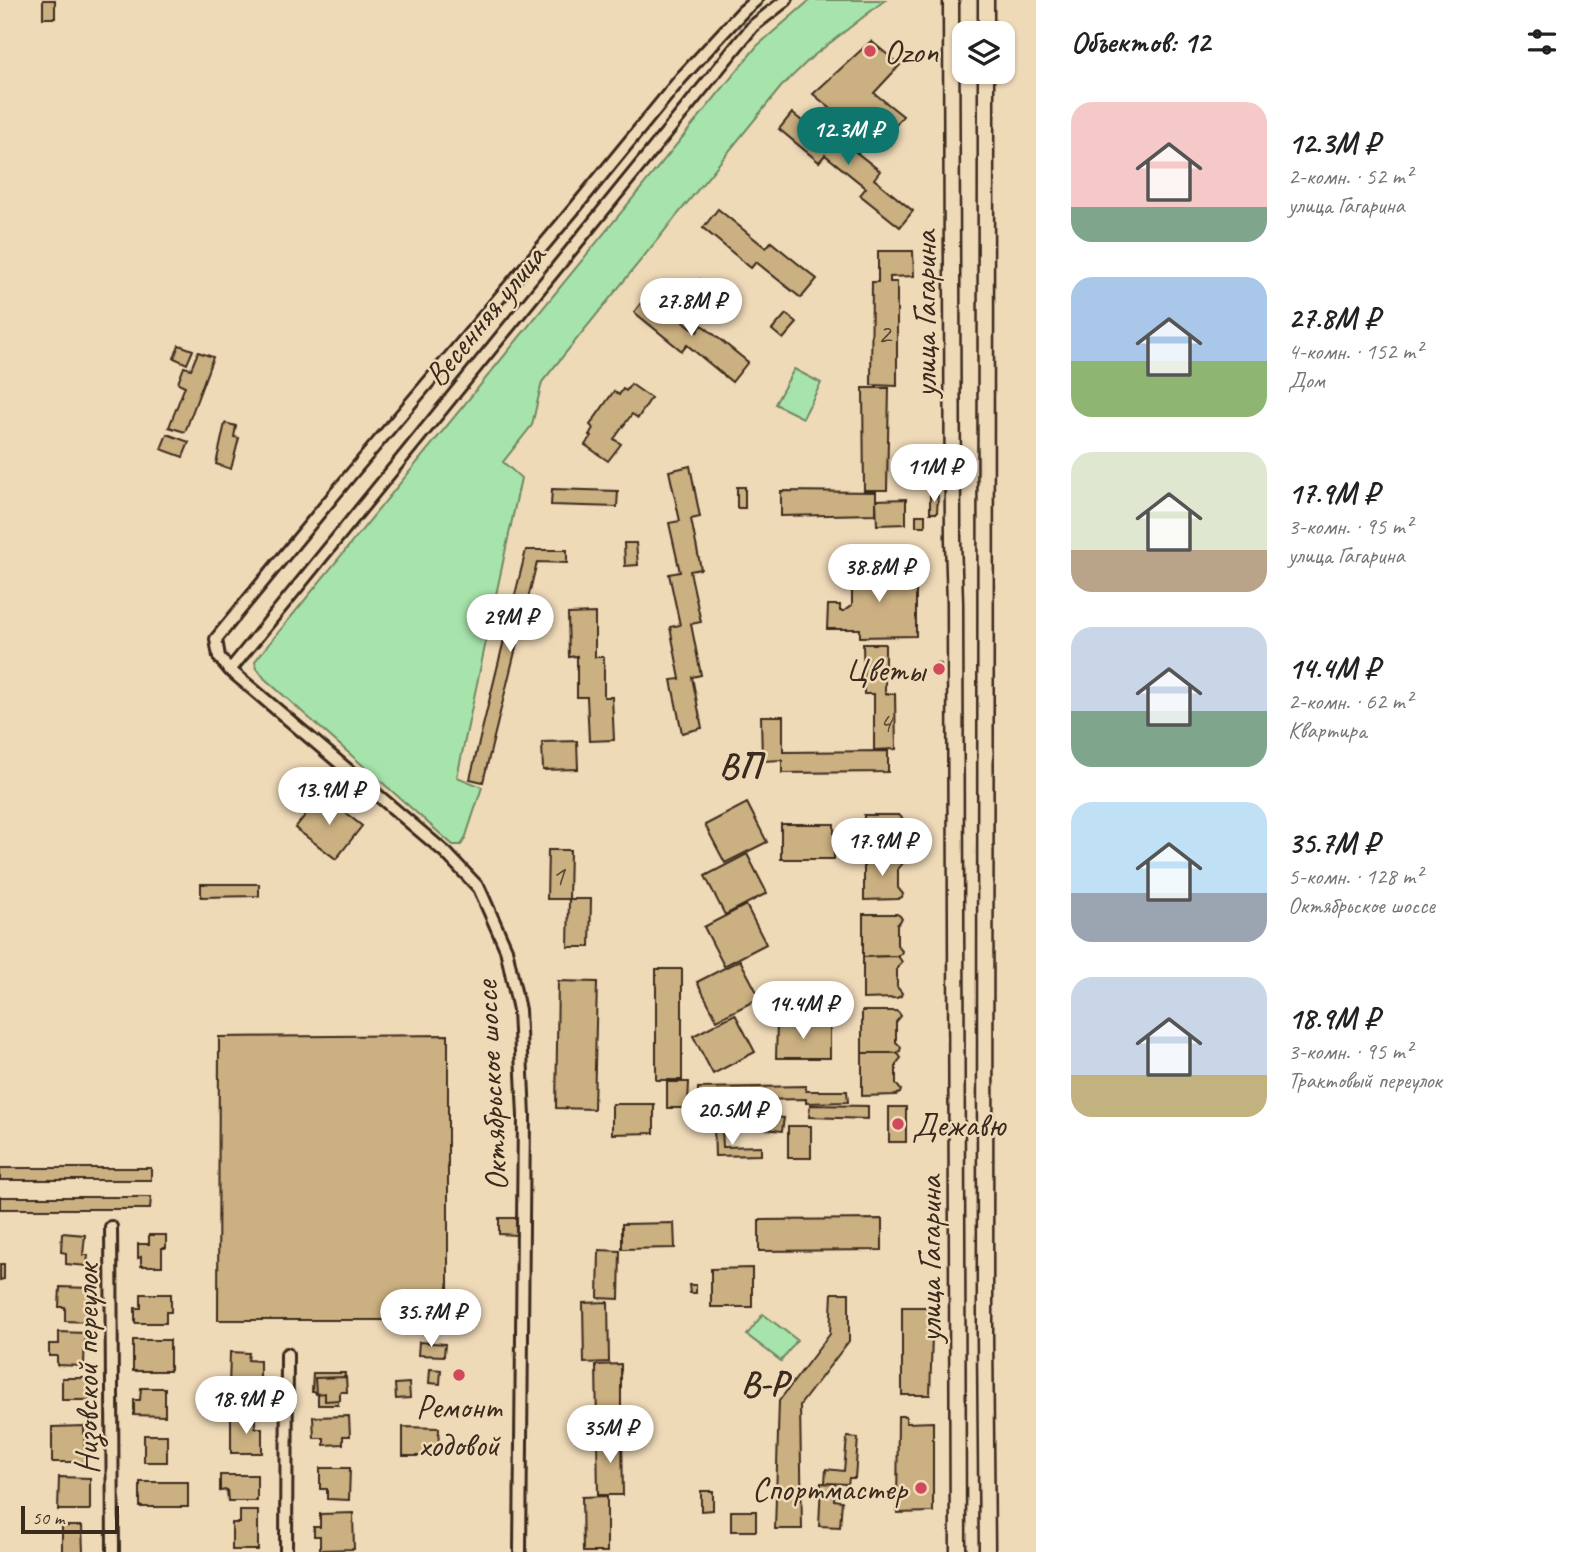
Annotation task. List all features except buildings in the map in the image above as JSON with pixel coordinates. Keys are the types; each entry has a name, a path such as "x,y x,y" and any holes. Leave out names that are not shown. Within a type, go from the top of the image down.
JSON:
{"street":[{"name":"Весенняя улица","path":"219,657 216,639 241,608 682,77 756,0"},
{"name":"Весенняя улица","path":"230,670 726,58 753,26 786,0"},
{"name":"улица Гагарина","path":"951,0 958,1552"},
{"path":"986,0 986,21"},
{"name":"улица Гагарина","path":"986,84 987,1552"},
{"name":"Октябрьское шоссе","path":"219,657 230,670 446,853 479,888 506,949 519,1010 524,1116 520,1552"},
{"name":"Низовской переулок","path":"111,1227 113,1552"},
{"path":"286,1552 287,1354"}],"green space":[{"path":"810,0 885,0 812,57 781,87 542,382 532,425 503,462 521,478 457,777 482,787 465,839 461,845 453,845 265,679 255,661 757,46"},
{"path":"700,279 724,298 712,313 688,294"},
{"path":"794,369 821,383 803,418 775,404"},
{"path":"763,1314 797,1340 781,1361 747,1335"}],"place":[{"name":"Ozon","path":"870,51"},
{"name":"Цветы","path":"939,669"},
{"name":"Дежавю","path":"898,1124"},
{"name":"Ремонт ходовой","path":"459,1375"},
{"name":"Спортмастер","path":"921,1488"}],"district":[{"name":"ВП","path":"740,765"},
{"name":"В-Р","path":"764,1383"}]}
